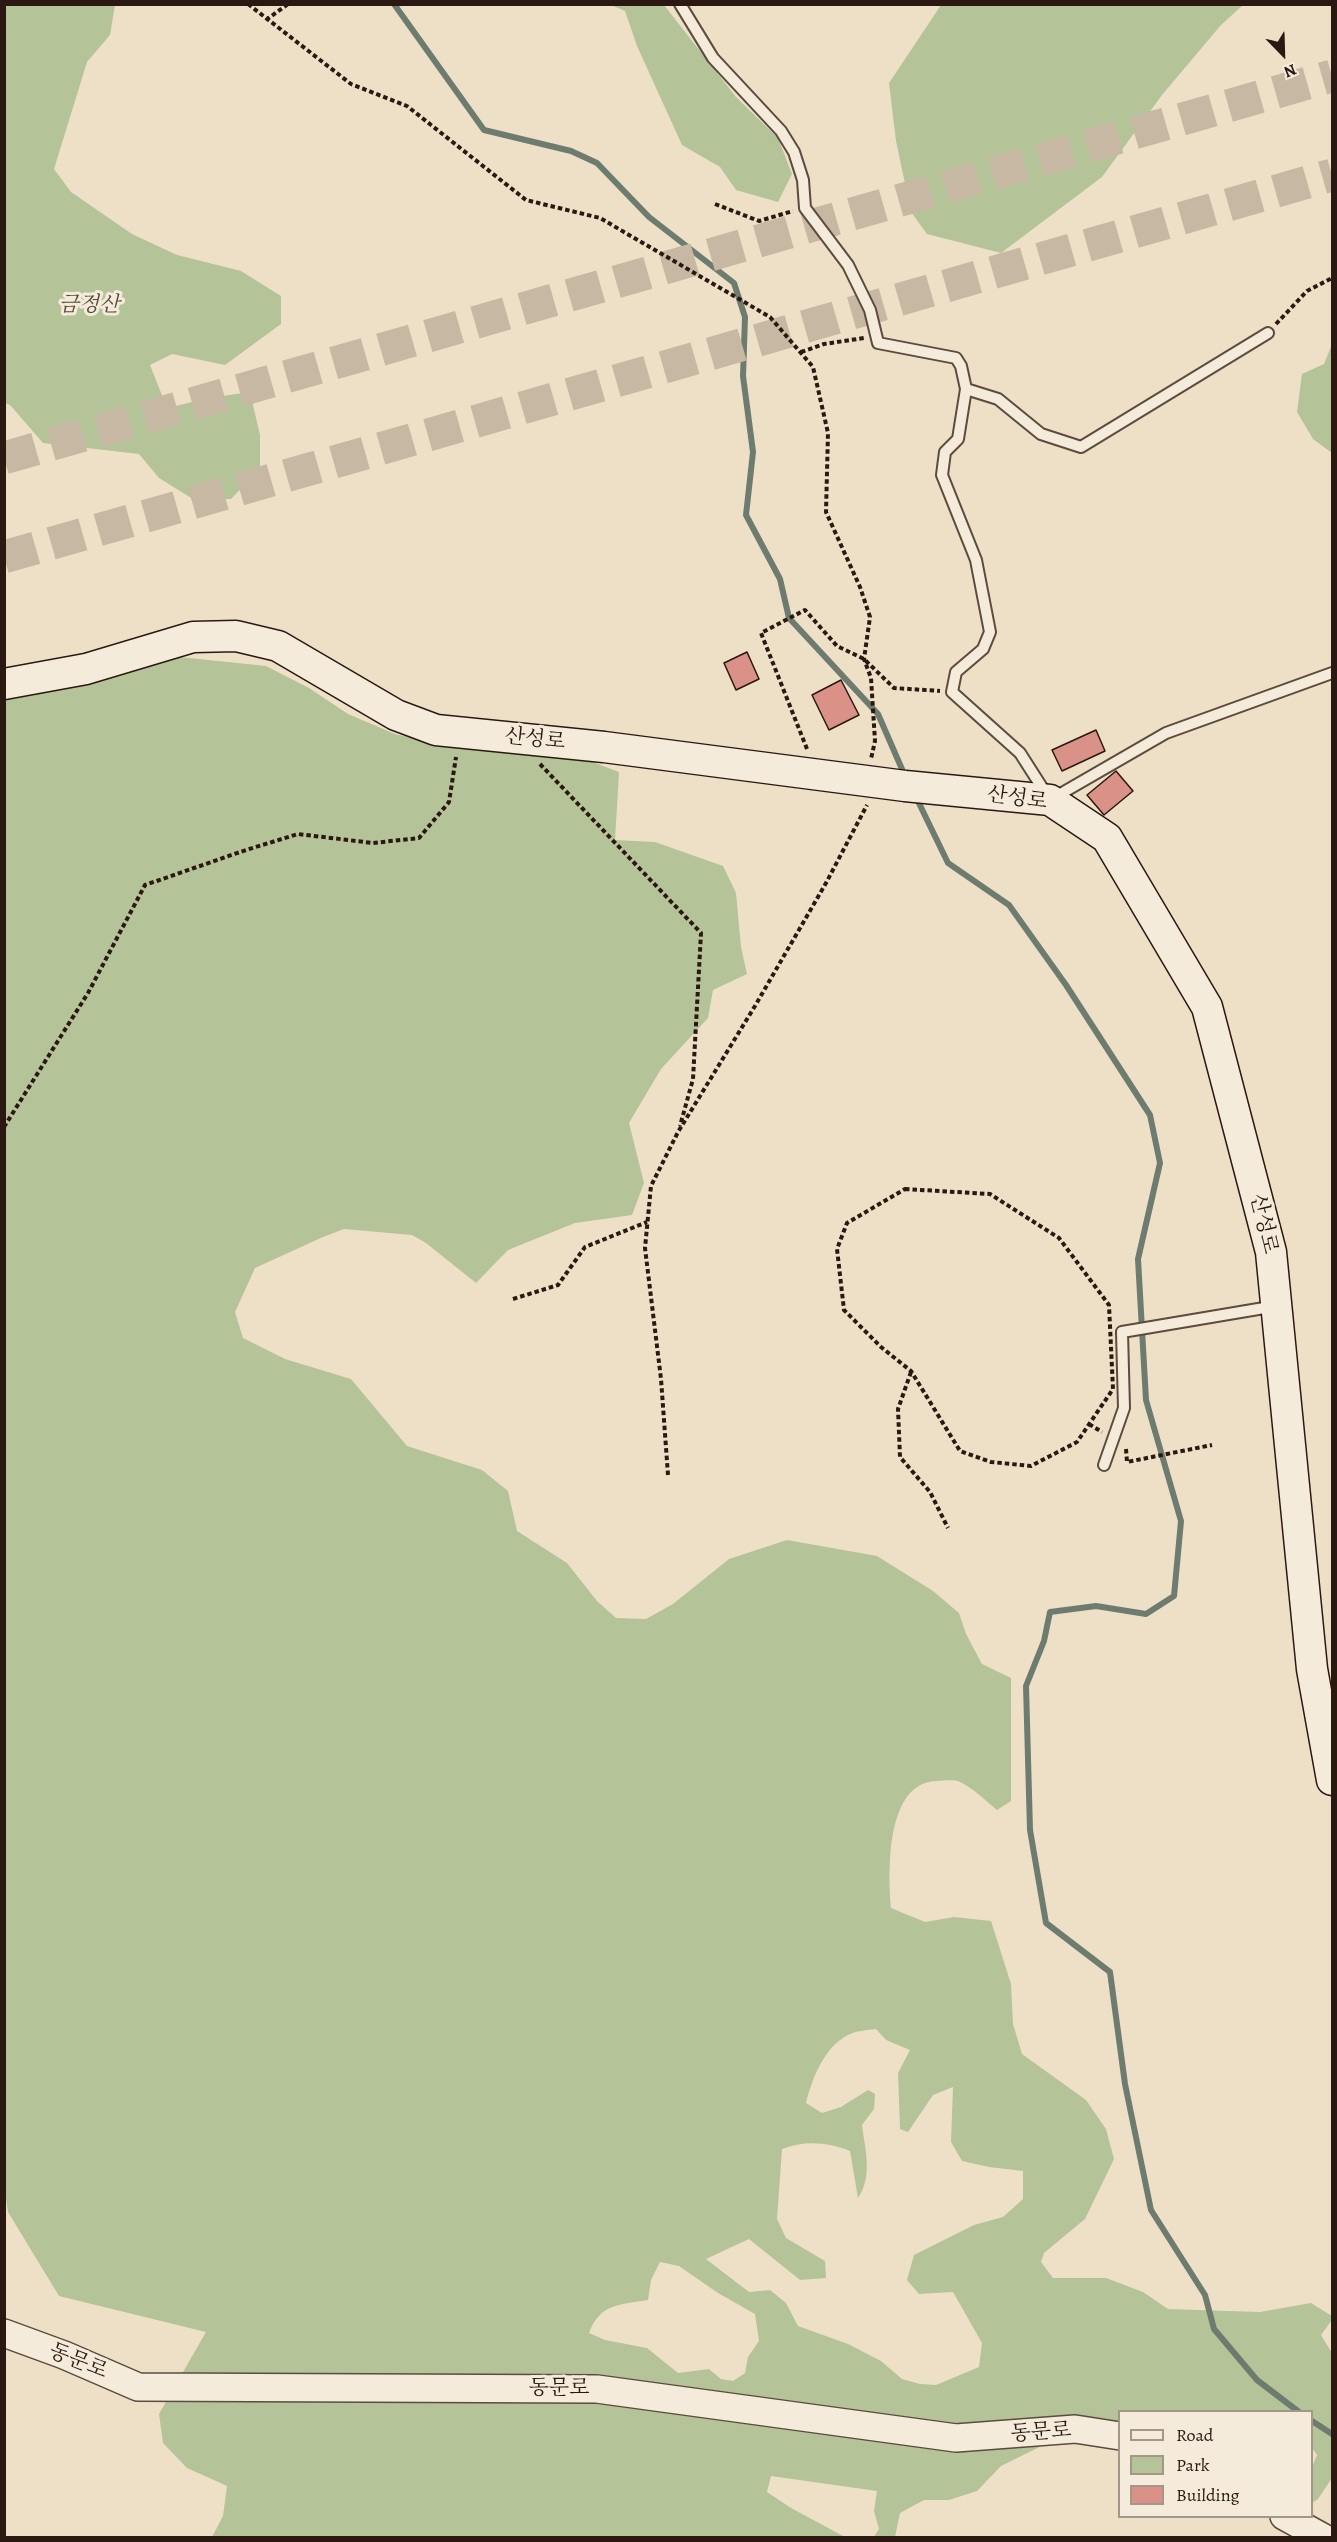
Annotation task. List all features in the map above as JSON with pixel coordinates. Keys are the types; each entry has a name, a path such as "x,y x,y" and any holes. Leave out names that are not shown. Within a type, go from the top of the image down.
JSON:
{"main road":[{"name":"산성로","path":"4,684 86,669 194,637 236,636 278,646 396,715 418,725 459,732 604,747 894,785 1050,800 1107,838 1207,1007 1271,1252 1312,1670 1332,1779"}],"street":[{"name":"동문로","path":"4,2333 64,2355 138,2387 597,2389 956,2438 1075,2429 1118,2436"},
{"path":"1286,2518 1324,2538"}],"lane":[{"path":"680,4 713,58 781,131 794,152 803,180 805,208 848,265 870,310 878,344 956,358 961,366 966,389 958,439 945,452 942,475 976,560 990,632 983,649 956,672 952,692 1020,753 1050,800 1166,733 1332,674"},
{"path":"966,389 998,399 1041,434 1081,447 1268,333"},
{"path":"1104,1465 1124,1408 1122,1332 1276,1306"}],"path":[{"path":"248,4 351,84 407,106 526,200 600,218 770,317 813,367 828,433 826,512 860,587 870,616 864,659 871,678 875,741 894,785 826,883 678,1132 651,1186 645,1248 662,1378 668,1475"},
{"path":"266,20 288,4"},
{"path":"715,204 759,221 805,208"},
{"path":"1268,333 1307,291 1332,278"},
{"path":"801,352 824,344 877,337"},
{"path":"818,775 761,633 805,610 837,646 864,659 894,688 952,692"},
{"path":"4,1127 88,993 145,885 298,834 373,843 419,838 449,802 459,732"},
{"path":"515,738 701,933 693,1079 678,1132"},
{"path":"905,1189 990,1194 1059,1238 1109,1305 1113,1389 1077,1442 1031,1466 991,1462 960,1451 911,1371 881,1347 844,1310 837,1249 847,1223 905,1189"},
{"path":"513,1299 558,1285 585,1247 647,1222"},
{"path":"911,1371 898,1409 900,1457 930,1492 948,1528"},
{"path":"1149,1458 1212,1445"}],"green space":[{"name":"금정산","path":"5,4 115,5 110,35 87,62 54,169 71,192 132,234 177,255 241,271 281,296 281,324 225,365 172,354 150,365 167,408 209,398 250,392 260,435 260,469 231,499 193,499 159,478 139,454 43,443 10,405 5,403"},
{"path":"611,5 664,5 736,97 778,138 792,174 778,202 736,190 720,167 682,145 637,46 625,11"},
{"path":"941,5 1243,5 1221,25 1162,95 1102,177 1001,253 927,234 911,212 896,141 889,83"},
{"path":"1332,344 1332,453 1313,439 1297,412 1302,374 1324,364"},
{"path":"160,655 266,666 309,688 348,714 395,734 458,748 590,761 619,772 615,840 655,842 723,866 736,893 741,947 747,974 713,990 708,1018 661,1069 629,1123 644,1183 632,1215 575,1223 508,1250 476,1283 426,1243 412,1235 344,1229 255,1268 235,1312 243,1338 285,1359 351,1379 407,1446 482,1470 508,1491 517,1531 567,1563 597,1601 616,1618 646,1619 673,1604 729,1559 787,1540 877,1556 933,1591 959,1613 966,1634 982,1664 1011,1678 1011,1801 997,1810 970,1788 952,1780 920,1785 907,1796 893,1832 890,1874 891,1908 925,1922 954,1917 991,1921 1011,1984 1013,2024 1022,2054 1086,2100 1106,2129 1114,2159 1085,2219 1044,2253 1041,2262 1053,2278 1106,2278 1143,2292 1168,2309 1260,2312 1311,2303 1332,2316 1332,2320 1321,2335 1332,2353 1332,2478 1318,2499 1313,2502 1313,2465 1317,2455 1313,2449 1313,2410 1118,2410 1118,2431 1092,2421 1001,2466 977,2491 949,2500 924,2500 900,2513 895,2537 874,2537 879,2529 874,2511 877,2491 771,2476 767,2492 791,2508 845,2537 212,2537 223,2516 227,2486 187,2468 163,2443 159,2414 206,2332 59,2296 8,2212 5,2192 4,700 91,672","holes":["876,2029 886,2040 910,2050 898,2073 900,2129 908,2132 933,2095 953,2087 951,2142 962,2161 1023,2171 1023,2199 1003,2217 974,2225 914,2255 907,2280 919,2294 953,2292 982,2343 979,2367 936,2385 902,2379 881,2361 848,2344 798,2326 786,2303 770,2290 749,2292 706,2259 749,2239 800,2280 826,2278 825,2261 786,2238 777,2219 782,2149 799,2144 816,2143 850,2151 858,2198 863,2190 867,2172 862,2125 874,2109 875,2094 868,2090 841,2107 822,2113 806,2103 820,2064 840,2040 851,2034","660,2262 679,2266 718,2293 755,2314 759,2341 748,2357 745,2373 733,2381 721,2379 709,2369 678,2373 647,2348 605,2340 589,2333 599,2316 612,2307 648,2300 651,2280"]}],"building":[{"path":"747,652 759,679 736,690 724,663"},
{"path":"841,680 859,715 829,730 812,695"},
{"path":"1096,730 1105,751 1062,771 1052,750"},
{"path":"1116,771 1133,791 1104,815 1087,795"}],"waterway":[{"path":"394,4 484,130 571,151 597,163 649,217 734,283 745,317 743,376 753,452 746,515 780,579 789,618 878,714 905,776"},
{"path":"915,795 948,863 1009,905 1066,985 1150,1115 1160,1163 1138,1259 1146,1400 1181,1521 1174,1596 1146,1614 1096,1606 1050,1612 1044,1641 1026,1686 1030,1830 1046,1923 1110,1972 1125,2084 1151,2210 1205,2295 1214,2329 1257,2380 1296,2410"},
{"path":"1313,2422 1332,2434"}],"tunnel":[{"path":"4,458 1332,76"},
{"path":"4,557 1332,175"}]}
